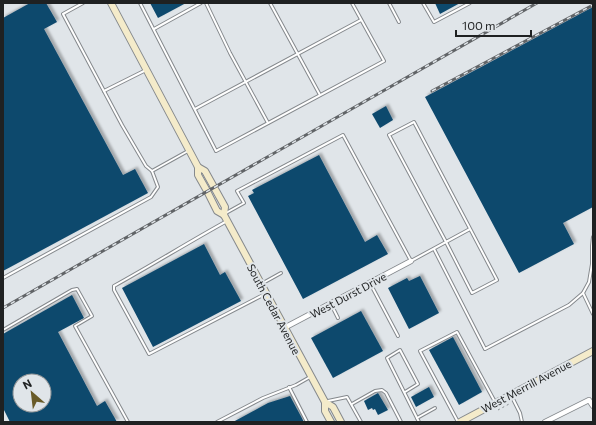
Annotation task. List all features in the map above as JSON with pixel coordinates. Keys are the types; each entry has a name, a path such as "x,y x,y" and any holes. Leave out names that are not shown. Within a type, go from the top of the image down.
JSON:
{"main road":[{"name":"South Cedar Avenue","path":"111,3 198,167 205,171 225,207 224,214 227,221 284,328 325,402 333,407 341,422"},
{"name":"West Merrill Avenue","path":"459,422 468,420 511,394 593,350"},
{"name":"South Cedar Avenue","path":"325,402 325,411 331,422"}],"street":[{"name":"West Durst Drive","path":"284,328 410,261"},
{"path":"545,422 589,400 593,406"}],"lane":[{"path":"3,278 151,197 158,187 152,171 146,166 63,14 83,3"},
{"path":"140,3 216,151 384,61 352,3"},
{"path":"154,29 201,3"},
{"path":"206,3 268,123"},
{"path":"270,3 320,96"},
{"path":"390,3 399,22"},
{"path":"423,3 434,22 470,3"},
{"path":"195,109 361,20"},
{"path":"104,91 146,69"},
{"path":"414,122 497,280 472,293 446,242 389,135 414,122"},
{"path":"224,214 244,203 237,191 343,135 410,261 470,229"},
{"path":"152,171 190,150"},
{"path":"227,221 196,237 153,265 114,286 114,290 149,354 266,293"},
{"path":"434,249 486,349 569,305 583,293 589,282 592,264 593,237"},
{"path":"261,284 281,273"},
{"path":"370,283 398,336"},
{"path":"3,330 72,290 77,290 92,316 75,326 128,422"},
{"path":"583,293 593,314"},
{"path":"331,304 338,318"},
{"path":"459,422 420,352 457,332 495,403"},
{"path":"405,392 418,384 400,350 387,358 419,422"},
{"path":"217,422 263,398 311,377"},
{"path":"289,387 307,422"},
{"path":"352,404 375,391 382,390 386,393 401,422"},
{"path":"511,394 522,422"},
{"path":"325,402 348,397 361,422"},
{"path":"417,418 435,408"}],"path":[{"path":"498,410 514,401"}],"building":[{"path":"30,3 46,3 57,22 44,29 123,175 135,169 148,193 3,271 3,18"},
{"path":"150,3 186,3 158,18"},
{"path":"435,3 460,3 440,14"},
{"path":"593,7 593,207 563,223 574,244 519,273 425,97"},
{"path":"386,106 393,120 380,128 372,114"},
{"path":"319,155 365,242 377,235 388,254 303,299 248,196 254,193 252,190"},
{"path":"204,244 220,275 225,272 241,301 153,347 122,288"},
{"path":"420,276 439,313 409,329 388,288 407,278 409,281"},
{"path":"72,295 84,318 58,332 97,406 105,401 117,422 10,422 3,408 3,334"},
{"path":"361,311 383,351 333,378 311,338"},
{"path":"453,337 482,392 459,405 429,350"},
{"path":"429,387 434,397 416,407 411,397"},
{"path":"378,393 388,410 378,415 375,409 373,410 372,408 368,410 364,401"},
{"path":"290,396 304,422 233,422 268,403"}],"railway":[{"path":"3,308 537,3"},
{"path":"432,91 593,5"}]}
